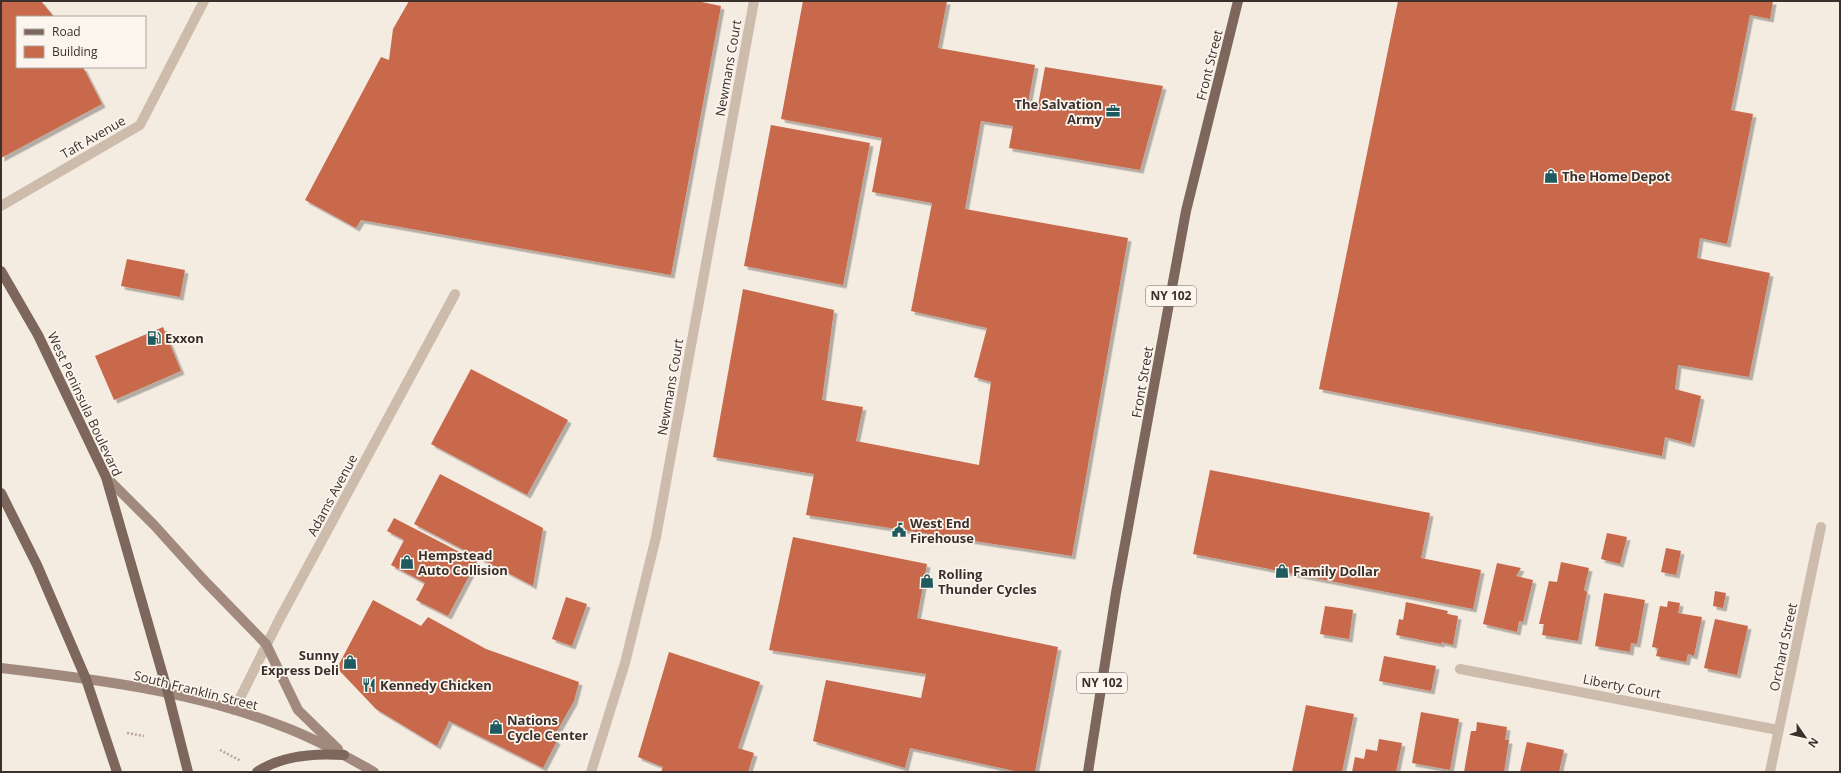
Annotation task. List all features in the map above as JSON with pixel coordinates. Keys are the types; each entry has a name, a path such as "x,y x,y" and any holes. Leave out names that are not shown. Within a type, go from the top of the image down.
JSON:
{"main road":[{"name":"Front Street","path":"1088,772 1116,593 1186,211 1238,1"},
{"name":"West Peninsula Boulevard","path":"1,271 38,335 106,476 168,694 188,772"},
{"path":"106,476 266,644 298,710 344,755"},
{"path":"1,494 37,565 86,679 117,772"},
{"name":"South Franklin Street","path":"1,668 86,679 168,694 234,710 280,725 344,755 374,772"},
{"path":"257,772 266,766 297,757 320,754 344,755"}],"street":[{"name":"Taft Avenue","path":"1,206 140,125 204,1"},
{"name":"Newmans Court","path":"591,772 625,663 656,537 754,1"},
{"name":"Adams Avenue","path":"234,710 266,644 456,294"},
{"name":"Orchard Street","path":"1770,772 1821,527"},
{"name":"Liberty Court","path":"1460,669 1778,730"}],"path":[{"path":"122,733 144,736"},
{"path":"220,750 241,762"}],"building":[{"path":"1,1 41,1 53,16 16,16 16,68 84,68 102,104 1,158"},
{"path":"409,1 697,1 721,6 671,275 361,220 356,228 305,200 381,57 389,60 393,29"},
{"path":"803,1 947,1 938,48 1035,65 1028,103 1038,105 1045,67 1163,86 1140,170 1009,148 1013,126 981,121 965,209 1128,238 1072,556 806,515 814,474 713,457 743,289 834,310 822,400 863,407 856,441 979,465 991,382 974,377 987,328 911,311 932,203 872,192 882,138 781,119"},
{"name":"The Home Depot","path":"1398,1 1773,1 1770,19 1750,15 1731,110 1753,114 1727,244 1700,238 1697,258 1770,273 1749,377 1678,365 1675,389 1701,396 1691,444 1665,437 1662,456 1319,389"},
{"path":"771,125 870,143 843,285 744,266"},
{"path":"127,259 185,270 180,297 121,286"},
{"path":"163,327 181,371 114,400 95,356"},
{"path":"471,369 568,420 527,495 431,444"},
{"path":"1210,470 1430,513 1421,558 1481,570 1473,609 1193,554"},
{"path":"440,474 543,528 533,586 414,524"},
{"path":"394,518 477,561 448,616 416,600 425,583 391,565 404,540 387,531"},
{"path":"1607,533 1627,537 1620,564 1601,559"},
{"path":"793,537 927,564 917,618 1058,647 1035,772 1019,772 910,748 905,768 813,741 826,680 921,698 926,674 769,650"},
{"path":"1666,548 1681,551 1676,575 1661,572"},
{"path":"1561,562 1589,568 1584,590 1587,592 1578,641 1542,635 1544,624 1539,624 1549,581 1557,582"},
{"path":"1497,563 1521,568 1516,576 1533,580 1523,622 1519,621 1517,632 1483,624"},
{"path":"1715,591 1726,593 1723,608 1713,606"},
{"path":"1604,593 1645,600 1637,644 1631,643 1630,652 1595,646"},
{"path":"566,597 587,604 572,646 552,639"},
{"path":"373,600 421,626 428,617 486,649 579,682 574,701 553,738 557,741 543,768 449,721 437,746 376,709 337,668"},
{"path":"1668,601 1680,603 1678,613 1702,617 1694,656 1688,654 1686,662 1656,656 1658,648 1652,647 1660,606 1667,607"},
{"path":"1406,602 1448,611 1447,614 1458,616 1453,645 1396,635 1399,619 1403,620"},
{"path":"1325,606 1353,610 1349,639 1320,634"},
{"path":"1715,619 1748,626 1737,675 1704,668"},
{"path":"669,652 760,682 738,748 754,753 748,772 661,772 663,767 638,757"},
{"path":"1384,656 1436,666 1431,691 1379,681"},
{"path":"1306,705 1354,714 1342,772 1292,772"},
{"path":"1421,712 1459,719 1450,770 1412,763"},
{"path":"1477,722 1507,727 1505,740 1509,740 1504,772 1464,772 1471,731 1476,731"},
{"path":"1379,739 1402,743 1396,772 1352,772 1355,757 1364,759 1366,749 1377,751"},
{"path":"1527,742 1564,750 1559,772 1520,772"}],"place":[{"name":"The Salvation Army","path":"1113,111"},
{"name":"The Home Depot","path":"1551,176"},
{"name":"Exxon","path":"154,338"},
{"name":"West End Firehouse","path":"899,530"},
{"name":"Hempstead Auto Collision","path":"407,562"},
{"name":"Family Dollar","path":"1282,571"},
{"name":"Rolling Thunder Cycles","path":"927,581"},
{"name":"Sunny Express Deli","path":"350,662"},
{"name":"Kennedy Chicken","path":"369,685"},
{"name":"Nations Cycle Center","path":"496,727"}]}
